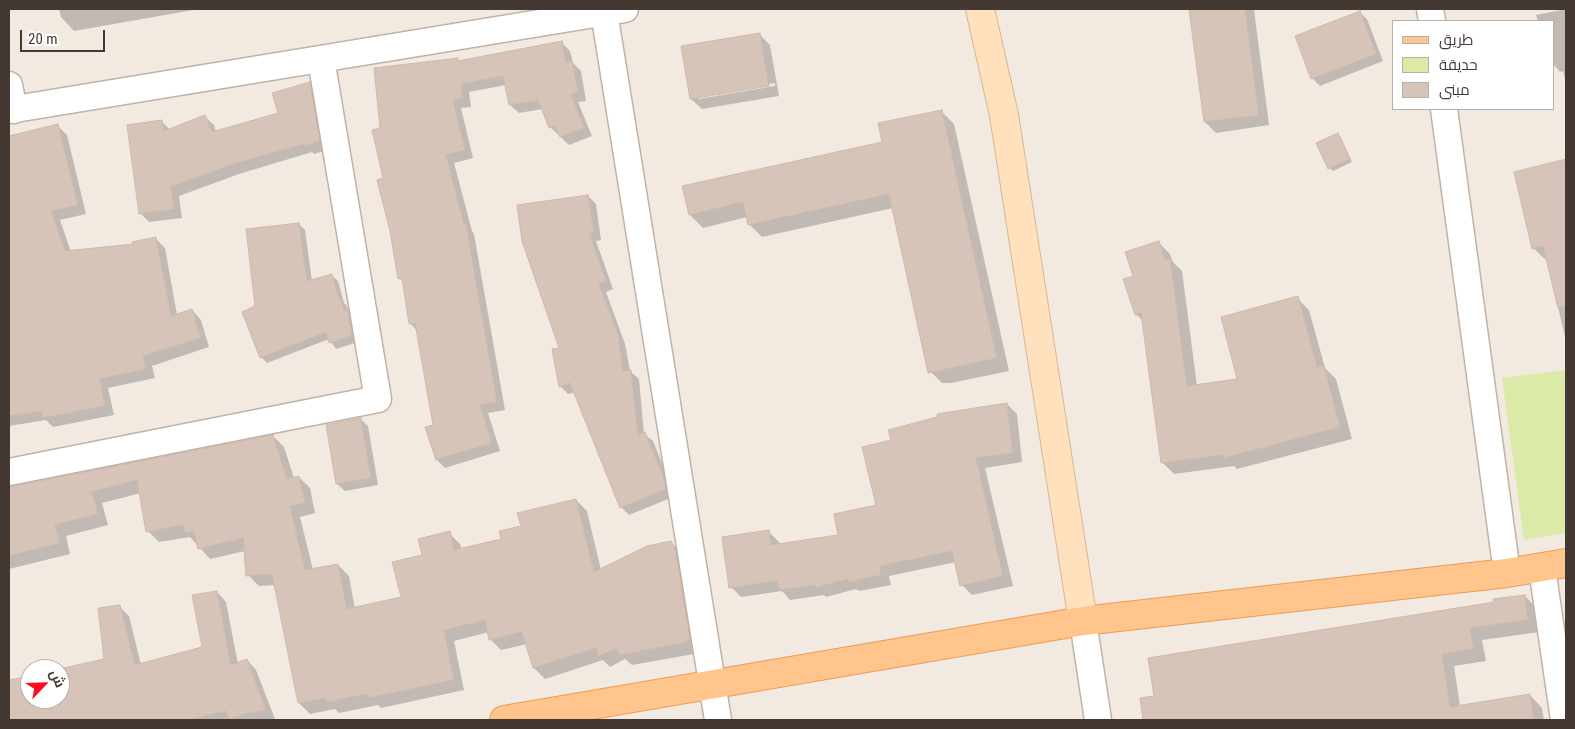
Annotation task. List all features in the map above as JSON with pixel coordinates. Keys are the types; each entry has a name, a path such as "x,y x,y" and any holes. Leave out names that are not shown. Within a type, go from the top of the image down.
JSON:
{"main road":[{"path":"980,9 1004,115 1083,621"},
{"path":"504,720 1083,621 1508,573 1554,565"}],"street":[{"path":"10,102 321,59 615,10 718,720"},
{"path":"9,472 378,399 321,59"},
{"path":"1444,110 1508,573"},
{"path":"1554,565 1564,720"},
{"path":"1083,621 1098,720"}],"green space":[{"path":"1566,370 1566,533 1524,540 1502,378"}],"building":[{"path":"1189,9 1245,9 1259,115 1204,122"},
{"path":"1360,11 1376,54 1311,79 1295,36"},
{"path":"760,33 769,86 690,99 681,46"},
{"path":"562,41 566,62 572,61 578,92 571,94 584,128 560,137 555,126 549,128 538,100 509,105 503,76 461,84 463,98 453,100 465,150 446,155 464,224 466,224 497,402 480,405 492,443 436,460 425,427 433,425 415,323 409,324 402,278 398,279 390,231 377,180 383,178 372,130 380,128 374,68 458,58 458,61"},
{"path":"310,82 320,141 230,165 171,187 174,209 139,214 127,125 162,120 164,131 205,115 212,132 278,113 272,93"},
{"path":"942,110 997,358 928,373 889,194 748,225 743,202 689,215 682,186 882,142 878,123"},
{"path":"58,124 78,205 51,211 65,251 133,244 132,242 156,237 171,316 192,309 201,338 143,356 146,369 100,379 105,406 42,418 41,411 9,416 9,136"},
{"path":"1338,133 1350,159 1328,169 1316,143"},
{"path":"1566,159 1566,307 1558,308 1543,246 1532,249 1514,172"},
{"path":"588,195 594,233 589,233 606,281 599,284 618,335 623,371 631,370 638,435 645,432 663,476 666,489 620,508 570,383 559,387 552,349 559,348 522,241 517,205"},
{"path":"299,223 307,281 332,274 344,311 348,310 352,336 329,343 326,332 260,358 242,312 255,306 246,229"},
{"path":"1159,241 1165,260 1170,258 1187,386 1237,379 1221,317 1298,296 1317,367 1324,365 1340,427 1224,458 1223,455 1161,463 1141,313 1135,315 1123,279 1133,276 1125,252"},
{"path":"1007,403 1013,453 976,458 1003,576 960,586 952,551 880,566 881,575 848,582 847,579 815,588 815,585 779,590 777,581 729,588 722,537 769,530 771,545 838,535 834,514 876,505 862,447 891,440 888,430 937,417 937,414"},
{"path":"361,418 371,478 336,484 326,425"},
{"path":"273,435 287,479 299,476 305,503 290,506 305,570 338,564 347,609 401,597 392,562 422,555 418,539 450,531 454,550 501,539 499,531 521,526 517,513 576,499 594,572 647,546 671,541 675,549 690,639 683,643 619,655 616,648 598,657 596,648 533,668 522,632 489,640 485,620 444,630 454,680 368,698 368,694 327,702 326,698 298,703 272,574 246,576 243,538 198,549 194,531 185,533 183,525 146,532 137,480 92,492 98,514 55,525 60,543 9,556 9,487"},
{"path":"217,591 231,665 247,659 266,710 229,720 226,711 189,720 9,720 9,680 20,678 20,709 70,709 70,667 104,659 98,608 120,605 135,665 202,647 192,595"},
{"path":"1525,595 1528,620 1470,628 1474,649 1442,654 1450,707 1530,694 1534,720 1143,720 1140,698 1154,696 1148,658 1494,602 1493,599"}]}
